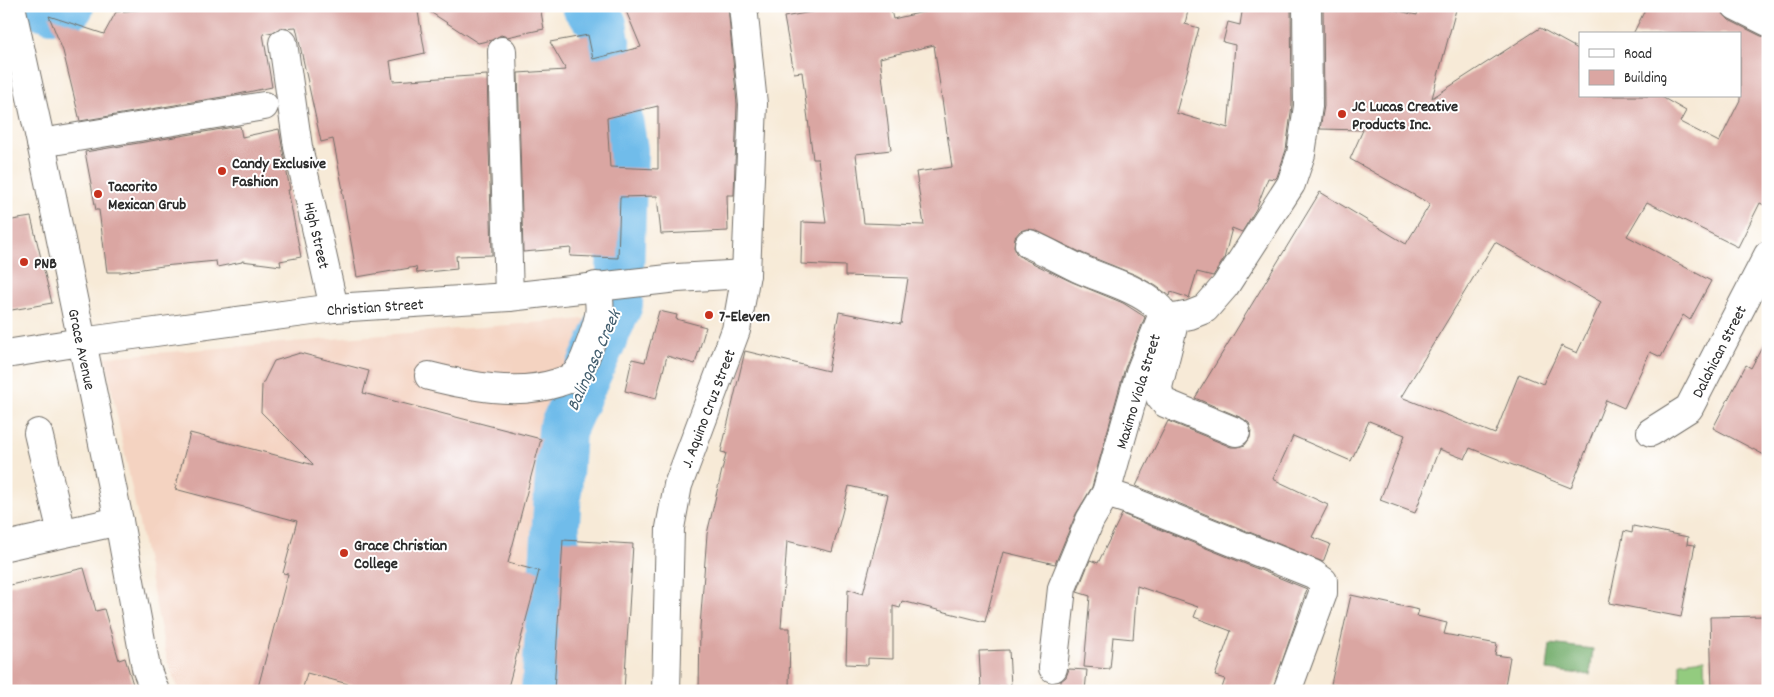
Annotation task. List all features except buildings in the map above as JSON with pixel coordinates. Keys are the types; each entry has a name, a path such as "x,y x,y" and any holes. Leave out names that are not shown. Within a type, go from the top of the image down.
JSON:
{"street":[{"name":"J. Aquino Cruz Street","path":"666,691 670,528 678,485 736,330 746,274 753,104 743,6"},
{"name":"Maximo Viola Street","path":"1053,668 1062,588 1090,520 1106,493 1140,372 1168,317 1190,315 1205,309 1225,286 1291,184 1301,154 1308,106 1307,6"},
{"path":"1736,6 1768,22"},
{"name":"Grace Avenue","path":"12,9 119,521 146,668 155,691"},
{"name":"High Street","path":"283,43 298,147 334,308"},
{"path":"502,52 509,296"},
{"path":"41,143 264,106"},
{"path":"1029,244 1047,251 1077,268 1149,299 1160,308 1168,317 1158,386 1160,397 1165,404 1236,432"},
{"name":"Dalahican Street","path":"1652,432 1689,408 1768,254"},
{"name":"Christian Street","path":"6,354 334,308 509,296 650,281 746,274"},
{"path":"429,376 462,384 501,388 540,388 571,378 582,366 601,314 601,286"},
{"path":"38,433 62,533"},
{"path":"1106,493 1128,500 1312,574 1323,581 1323,593 1287,691"},
{"path":"6,546 119,521"}],"shaded area":[{"name":"Grace Christian College","path":"596,318 549,446 537,691 179,691 167,660 105,357"}],"green space":[{"path":"1550,644 1593,649 1590,675 1547,670"},
{"path":"1705,659 1706,691 1680,691 1680,662"}],"waterway":[{"name":"Balingasa Creek","path":"43,6 52,9 70,6"},
{"name":"Balingasa Creek","path":"545,691 562,430 619,304 624,150 603,24 586,6"}],"place":[{"name":"JC Lucas Creative Products Inc.","path":"1342,114"},
{"name":"Candy Exclusive Fashion","path":"222,171"},
{"name":"Tacorito Mexican Grub","path":"98,194"},
{"name":"PNB","path":"24,262"},
{"name":"7-Eleven","path":"709,315"},
{"name":"Grace Christian College","path":"344,553"}]}
